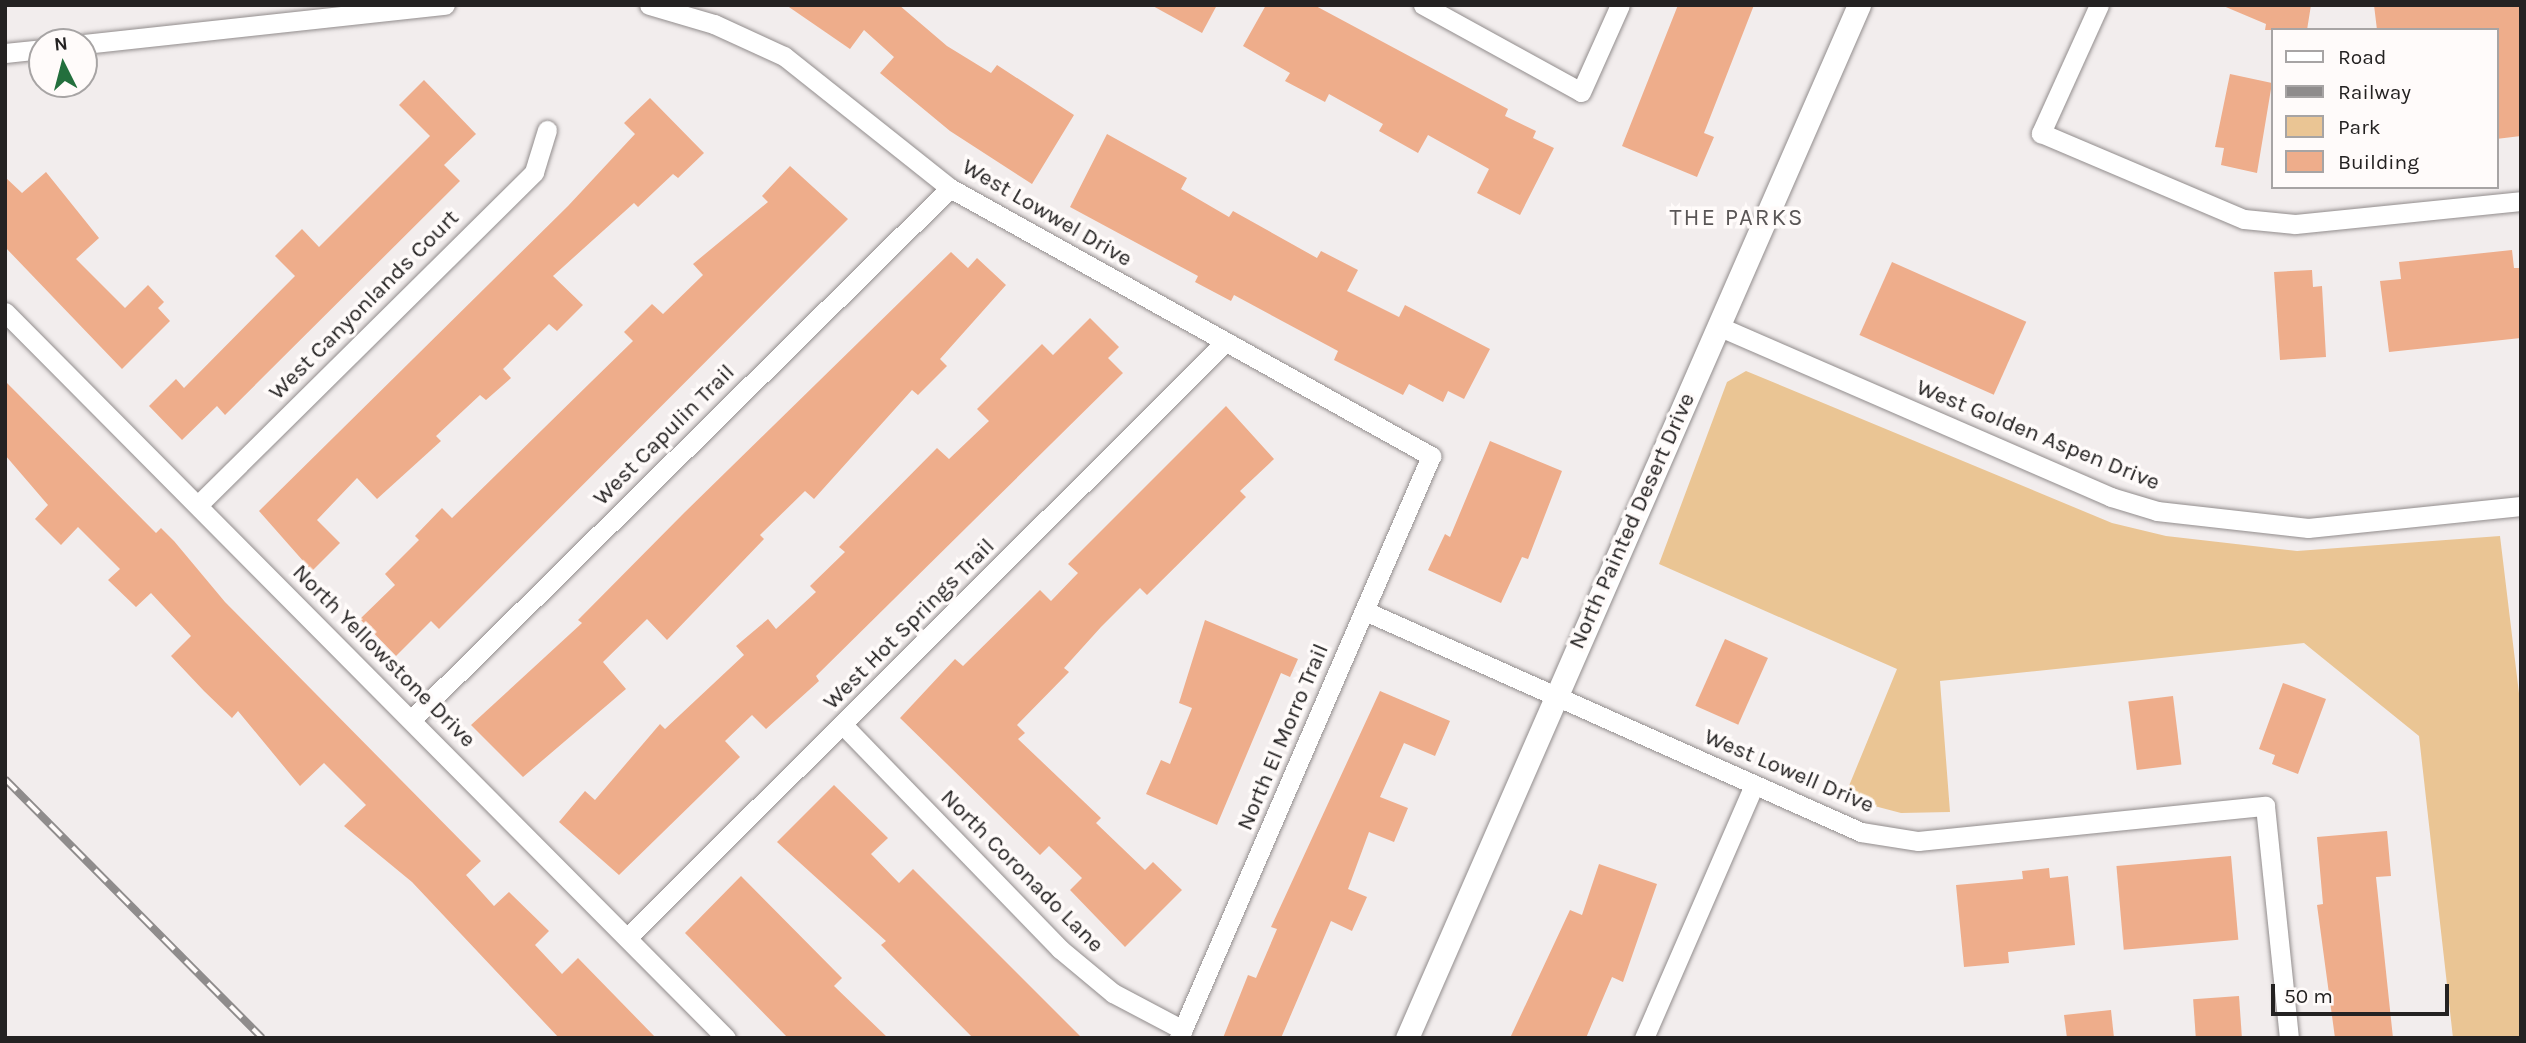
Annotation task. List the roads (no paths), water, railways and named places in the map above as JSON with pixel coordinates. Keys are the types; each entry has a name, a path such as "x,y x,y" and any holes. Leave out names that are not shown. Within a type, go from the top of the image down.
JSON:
{"street":[{"path":"98,42 445,5"},
{"name":"West Lowwel Drive","path":"649,5 714,24 784,56 950,187 1224,343 1431,456"},
{"path":"1423,5 1581,92 1620,5"},
{"name":"North Painted Desert Drive","path":"1407,1038 1555,694 1859,5"},
{"path":"2099,5 2040,133 2244,219 2295,224 2521,201"},
{"path":"5,52 28,50"},
{"name":"West Canyonlands Court","path":"198,505 534,172 547,130"},
{"name":"West Capulin Trail","path":"413,718 950,187"},
{"name":"North Yellowstone Drive","path":"5,312 413,718 726,1038"},
{"name":"West Golden Aspen Drive","path":"1718,326 2110,497 2157,511 2308,528 2521,506"},
{"name":"West Hot Springs Trail","path":"627,938 1224,343"},
{"name":"North El Morro Trail","path":"1181,1034 1431,456"},
{"name":"West Lowell Drive","path":"1365,611 1861,832 1918,841 2265,806 2288,1038"},
{"name":"North Coronado Lane","path":"843,725 1060,949 1113,993 1181,1034"},
{"path":"1644,1038 1754,785"}],"railway":[{"path":"5,779 262,1038"}],"district":[{"name":"THE PARKS","path":"1737,218"}]}
